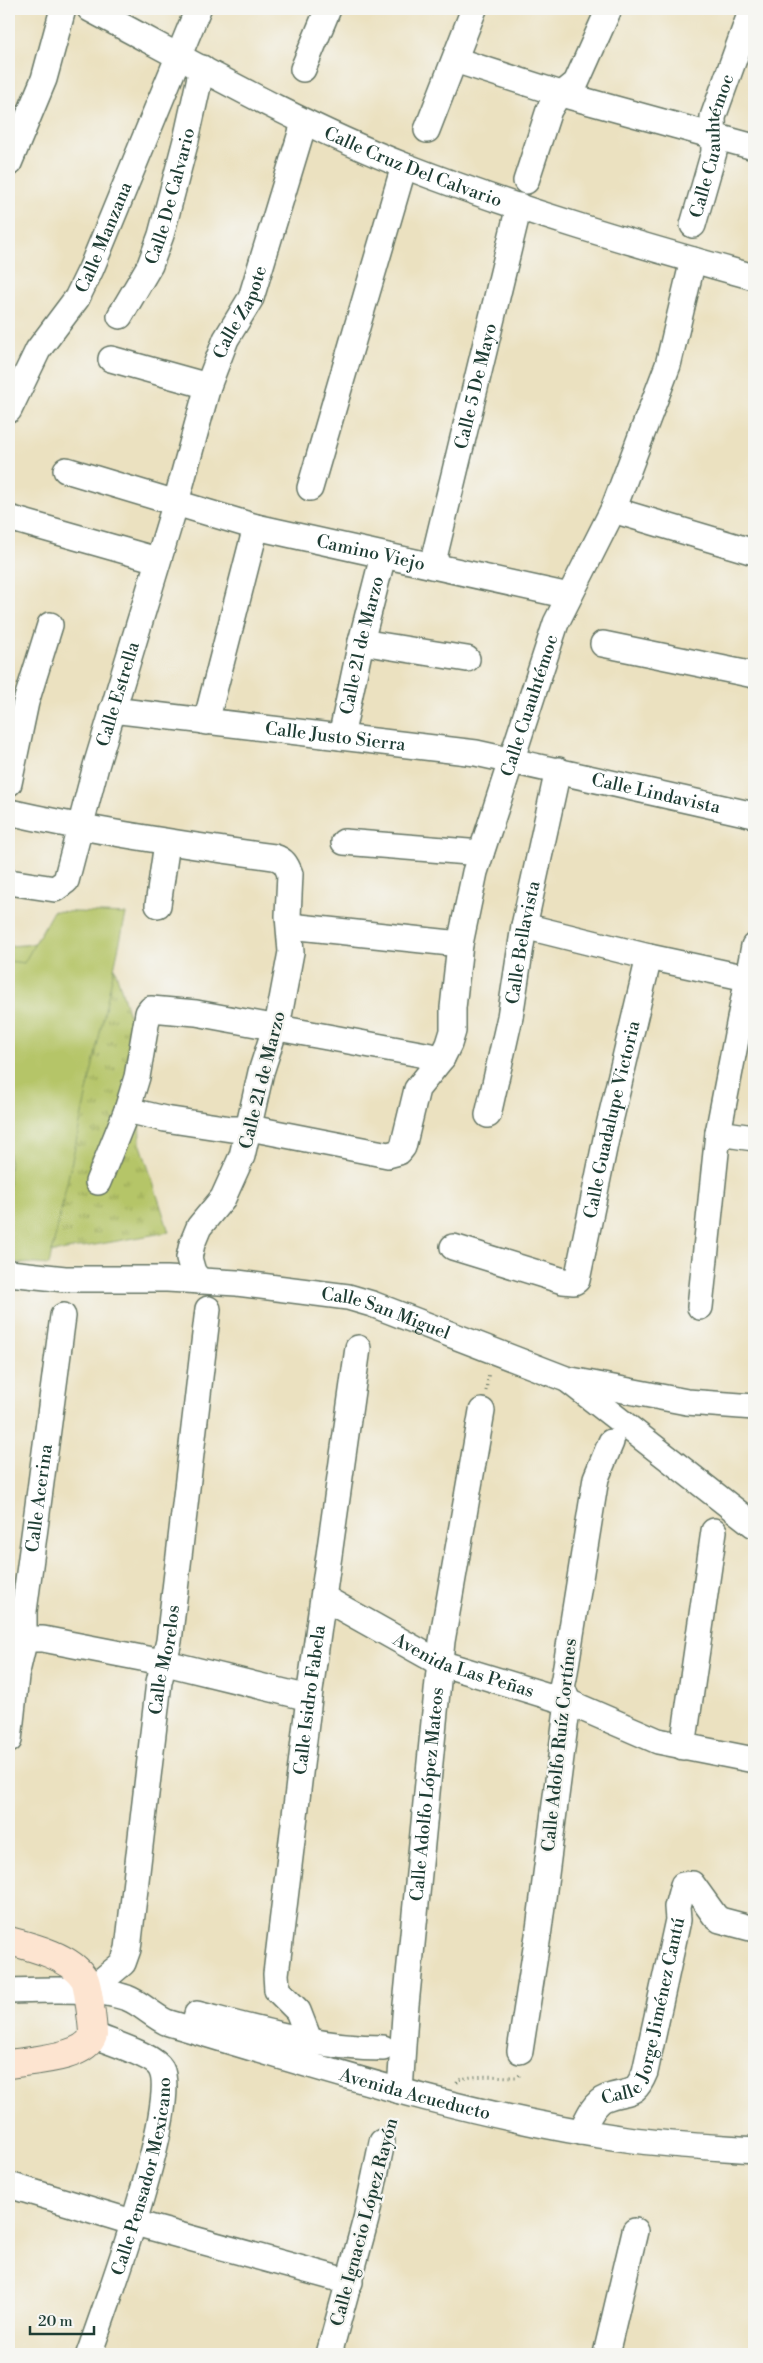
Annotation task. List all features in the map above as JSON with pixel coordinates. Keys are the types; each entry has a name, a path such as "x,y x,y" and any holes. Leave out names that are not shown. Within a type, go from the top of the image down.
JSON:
{"street":[{"path":"9,163 44,79 63,9"},
{"name":"Calle Cruz Del Calvario","path":"90,9 304,123 404,166 519,206 754,278"},
{"name":"Calle Manzana","path":"9,410 38,350 77,298 198,9"},
{"path":"303,69 328,9"},
{"path":"427,130 474,9"},
{"path":"526,181 549,110 561,94 576,83 609,9"},
{"name":"Calle Cuauhtémoc","path":"693,225 714,152 715,137 712,123 752,9"},
{"path":"455,60 561,94 754,147"},
{"name":"Calle De Calvario","path":"120,316 150,265 161,235 186,140 202,68"},
{"name":"Calle Zapote","path":"176,502 208,386 226,339 251,298 304,123"},
{"path":"310,488 404,166"},
{"name":"Calle 5 De Mayo","path":"432,566 519,206"},
{"name":"Calle Cuauhtémoc","path":"248,1129 381,1154 394,1154 403,1147 417,1089 442,1058 453,1031 453,1008 460,944 475,872 481,853 556,624 613,510 668,365 693,260"},
{"path":"111,359 208,386"},
{"name":"Camino Viejo","path":"66,470 256,527 569,596"},
{"name":"Calle Estrella","path":"9,882 44,889 55,889 62,886 68,876 79,828 112,710 176,502"},
{"path":"613,510 754,552"},
{"path":"9,518 157,560"},
{"path":"206,722 256,527"},
{"name":"Calle 21 de Marzo","path":"341,737 361,642 383,556"},
{"path":"9,783 18,699 50,625"},
{"path":"361,642 467,659"},
{"path":"603,644 754,675"},
{"name":"Calle Justo Sierra","path":"112,710 434,747 558,770"},
{"name":"Calle Lindavista","path":"558,770 754,815"},
{"name":"Calle Bellavista","path":"488,1114 510,1017 524,926 558,770"},
{"path":"9,812 79,828 167,843 158,905"},
{"path":"344,842 481,853"},
{"name":"Calle 21 de Marzo","path":"167,843 274,857 286,863 290,874 288,916 291,952 276,1027 261,1072 242,1156 223,1198 199,1227 192,1244 189,1258 193,1272 200,1281"},
{"path":"290,926 460,944"},
{"path":"524,926 649,957 748,978"},
{"path":"700,1307 718,1133 754,946"},
{"name":"Calle Guadalupe Victoria","path":"453,1248 563,1281 574,1282 579,1277 607,1134 649,957"},
{"path":"98,1182 127,1110 137,1077 148,1013 151,1009 196,1012 442,1058"},
{"path":"127,1110 165,1119 231,1129 248,1129"},
{"path":"718,1133 754,1138"},
{"name":"Calle San Miguel","path":"9,1273 65,1280 200,1281 289,1289 348,1297 372,1304 566,1379 688,1402 754,1407"},
{"name":"Calle Morelos","path":"88,1992 119,1967 128,1949 162,1662 169,1641 208,1309"},
{"name":"Calle Acerina","path":"9,1740 16,1676 16,1646 24,1611 63,1316"},
{"name":"Calle Isidro Fabela","path":"310,2042 298,2011 281,1994 276,1984 309,1698 358,1348"},
{"path":"566,1379 754,1525"},
{"name":"Calle Adolfo López Mateos","path":"400,2091 405,2015 440,1663 482,1411"},
{"name":"Calle Adolfo Ruíz Cortínes","path":"520,2051 539,1929 568,1702 562,1687 596,1478 611,1442"},
{"path":"683,1747 714,1531"},
{"name":"Avenida Las Peñas","path":"324,1598 440,1663 568,1702 658,1741 754,1760"},
{"path":"16,1646 32,1638 43,1639 162,1662 309,1698"},
{"name":"Calle Jorge Jiménez Cantú","path":"581,2132 592,2110 605,2098 630,2093 640,2084 678,1920 679,1899 684,1885 692,1884 720,1920 754,1929"},
{"path":"9,1941 58,1958 74,1968 84,1978 88,1992 93,2035 91,2042 79,2051 9,2064"},
{"name":"Avenida Acueducto","path":"9,1991 111,1994 130,1999 151,2015 166,2022 400,2091 581,2132 682,2146 754,2150"},
{"path":"130,1999 155,2003 310,2042 354,2048 383,2048"},
{"name":"Calle Pensador Mexicano","path":"90,2354 135,2223 163,2110 164,2076 160,2067 152,2061 93,2035"},
{"name":"Calle Ignacio López Rayón","path":"329,2354 366,2219 382,2142"},
{"path":"9,2185 135,2223 350,2282"},
{"path":"606,2354 635,2231"}],"path":[{"path":"482,1411 489,1372 498,1353"},
{"path":"452,2103 458,2080 470,2076 483,2078 518,2077 524,2069 520,2051"}],"green space":[{"path":"53,911 126,914 49,1265 9,1262 9,961 24,963"},
{"path":"106,939 137,1042 140,1142 169,1232 9,1260 9,946"}]}
